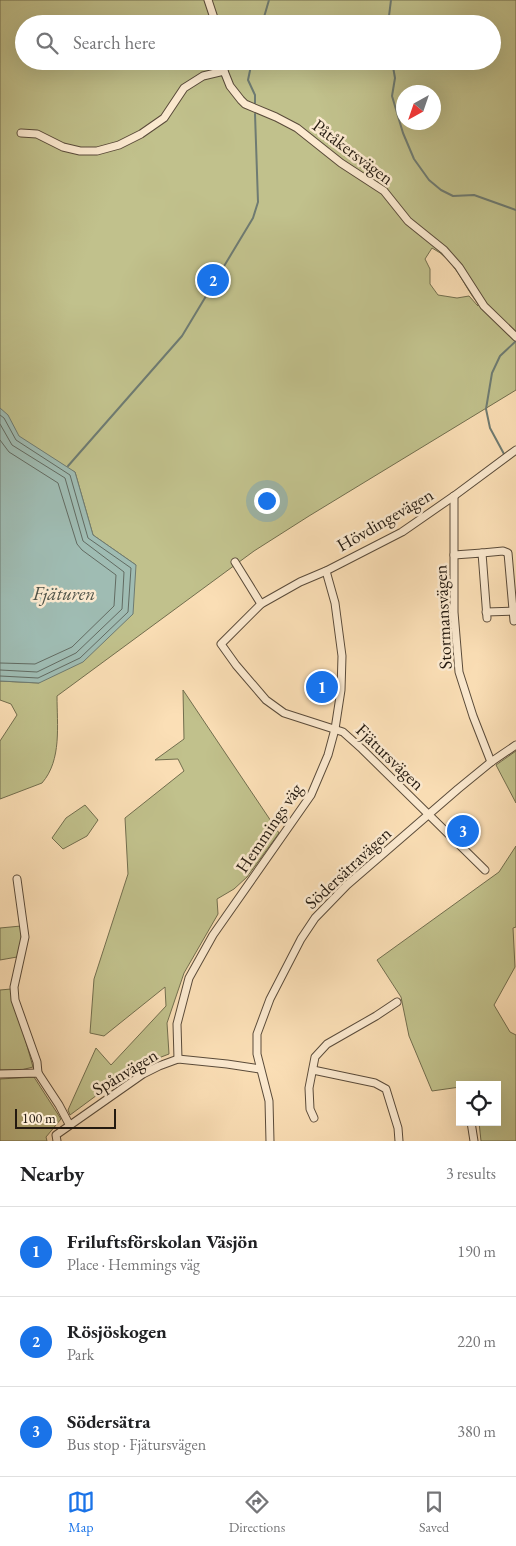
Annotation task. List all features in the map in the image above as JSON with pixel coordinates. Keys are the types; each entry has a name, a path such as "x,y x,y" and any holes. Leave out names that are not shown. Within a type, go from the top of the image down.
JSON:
{"street":[{"path":"208,0 213,15"},
{"path":"20,133 37,134 63,147 80,151 97,151 119,145 141,134 164,118 184,88 203,76 224,71"},
{"name":"Påtåkersvägen","path":"224,71 230,86 245,104 276,116 296,128 341,163 384,191 408,220 444,250 459,267 484,306 515,335"},
{"name":"Hövdingevägen","path":"221,644 261,604 300,582 402,532 516,450"},
{"name":"Stormansvägen","path":"454,496 454,612 460,672 473,716 491,762"},
{"name":"Stormansvägen","path":"454,555 503,551 508,554 514,621"},
{"path":"482,553 487,615 514,611"},
{"path":"235,562 261,604"},
{"name":"Hemmings väg","path":"178,1059 176,1024 189,978 213,935 311,795 328,755 335,729 341,690 342,656 335,603 326,570"},
{"name":"Fjätursvägen","path":"221,644 266,700 284,713 343,732 485,870"},
{"name":"Södersätravägen","path":"270,1141 268,1101 256,1054 257,1034 270,999 301,939 325,907 347,885 491,762 516,745"},
{"path":"17,879 25,937 14,987 15,1000 38,1073 69,1124 56,1135 57,1141"},
{"path":"314,1118 310,1109 309,1088 315,1057 327,1044 397,1002"},
{"name":"Spånvägen","path":"69,1124 143,1074 178,1059 260,1069"},
{"path":"313,1070 375,1083 386,1089 398,1128 399,1141"},
{"path":"0,1074 38,1073"},
{"path":"472,1126 474,1141"}],"green space":[{"path":"0,0 516,0 516,390 254,551 57,696 58,730 56,753 48,774 42,783 0,799 0,741 17,715 11,704 0,700 0,681 39,683 136,565 93,535 75,472 0,441","holes":["432,248 453,266 478,306 469,296 457,298 438,295 430,284 430,269 425,259"]},
{"path":"183,690 279,833 247,877 234,889 217,899 218,914 184,973 167,1023 169,1054 135,1067 70,1115 68,1110 96,1048 111,1065 166,1006 165,987 104,1036 90,1033 94,979 128,874 125,818 184,771 178,759 155,760 184,739"},
{"path":"516,751 516,803 496,765"},
{"path":"85,805 98,820 87,836 63,849 52,838 66,818"},
{"path":"516,846 516,927 513,928 515,967 494,1005 510,1032 516,1035 516,1141 481,1141 479,1126 501,1126 501,1081 456,1081 456,1088 432,1091 409,1036 401,997 377,960 499,872"},
{"path":"21,926 21,944 17,957 0,960 0,928"},
{"path":"11,989 33,1067 21,1070 0,1070 0,990"},
{"path":"34,1077 61,1119 46,1137 47,1141 0,1141 0,1079"}],"water":[{"name":"Fjäturen","path":"0,408 8,415 19,436 75,472 93,535 136,565 133,614 83,662 39,683 0,681"}],"waterway":[{"path":"265,15 269,0"},
{"path":"389,15 391,0"},
{"path":"250,70 248,80 255,95 255,103"},
{"path":"394,70 395,78 392,96 403,133 414,159 429,180 441,190 453,196 474,195 516,210"},
{"path":"68,466 182,336 253,218 258,202 255,114"},
{"path":"504,454 490,428 486,409 492,373 500,356 516,341"}],"place":[{"name":"Rösjöskogen","path":"213,280"},
{"name":"Friluftsförskolan Väsjön","path":"322,687"},
{"name":"Södersätra","path":"463,831"}]}
